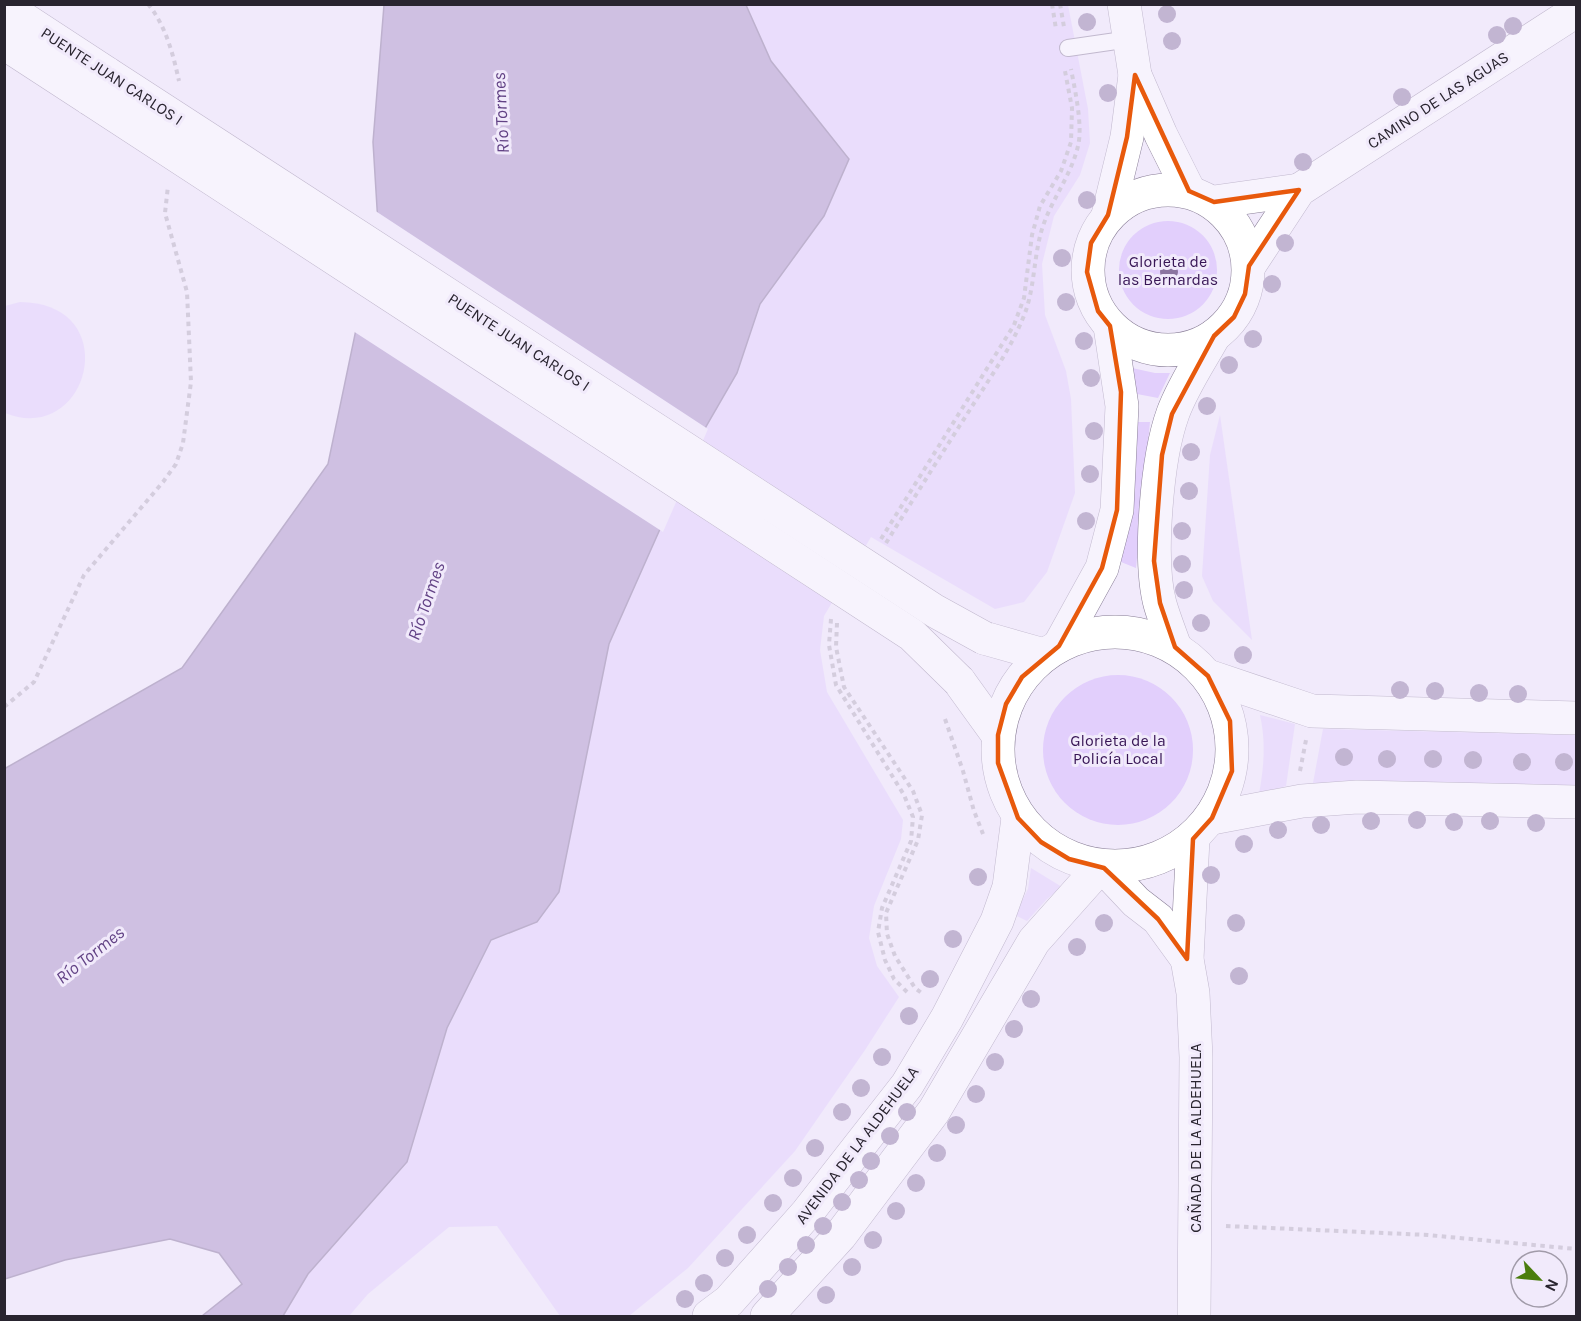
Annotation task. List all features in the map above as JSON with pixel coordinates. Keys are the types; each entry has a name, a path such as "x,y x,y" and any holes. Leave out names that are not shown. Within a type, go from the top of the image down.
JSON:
{"main road":[{"path":"1124,4 1135,75 1127,137 1108,215 1091,243 1087,272 1098,311 1110,326 1139,345 1166,351 1190,348 1214,336 1234,317 1245,294 1249,266 1240,231 1202,196 1161,135 1135,75"},
{"name":"PUENTE JUAN CARLOS I","path":"4,6 99,87 912,635 959,681 998,735"},
{"name":"CAMINO DE LAS AGUAS","path":"1249,266 1299,190 1576,11"},
{"name":"PUENTE JUAN CARLOS I","path":"4,43 99,87 935,611 984,638 1052,650"},
{"path":"1108,215 1133,196 1154,189 1202,196"},
{"name":"CAMINO DE LAS AGUAS","path":"1202,196 1299,190"},
{"path":"1110,326 1122,406 1117,510 1102,568 1052,650 1022,677 1006,704 998,735 998,763 1005,792 1018,818 1041,842 1069,859 1102,868 1155,861 1203,828 1302,801 1357,797 1576,802"},
{"path":"1175,647 1160,603 1154,561 1162,455 1177,404 1214,336"},
{"path":"1052,650 1097,632 1137,633 1175,647 1193,660 1208,676 1230,721 1232,771 1203,828"},
{"path":"1208,676 1312,711 1576,718"},
{"name":"AVENIDA DE LA ALDEHUELA","path":"709,1317 729,1301 807,1213 907,1084 947,1018 996,921 1009,887 1018,818"},
{"name":"CAÑADA DE LA ALDEHUELA","path":"1194,1317 1196,1057 1193,993 1187,959 1203,828"},
{"path":"766,1317 840,1236 934,1111 1034,941 1102,868"},
{"name":"CAÑADA DE LA ALDEHUELA","path":"1102,868 1136,902 1158,919 1187,959"}],"lane":[{"path":"1063,50 1130,39"}],"path":[{"path":"148,4 157,14 172,50 180,88"},
{"path":"880,551 999,363 1023,319 1031,294 1034,262 1048,210 1070,171 1079,144 1078,107 1052,4"},
{"path":"875,548 1014,325 1024,298 1032,234 1040,206 1061,171 1071,142 1072,108 1063,50 1060,4"},
{"path":"4,707 34,682 84,575 163,483 176,464 183,443 191,382 187,292 165,213 169,179"},
{"path":"837,609 831,619 828,645 836,685 904,795 913,817 911,841 882,908 878,932 885,960 894,979 910,995"},
{"path":"837,621 836,647 844,687 913,792 922,815 918,840 886,913 887,934 895,956 915,988 929,998"},
{"path":"944,718 950,728 974,811 987,844"},
{"path":"1300,777 1306,738"},
{"path":"1195,1225 1428,1235 1576,1249"}],"highlighted area":[{"path":"1135,75 1189,191 1214,202 1299,190 1249,266 1245,294 1234,317 1214,336 1172,414 1162,455 1154,561 1160,603 1175,647 1208,676 1230,721 1232,771 1212,818 1193,839 1187,959 1158,919 1104,868 1069,859 1041,842 1018,818 998,763 998,735 1006,704 1022,677 1059,646 1102,568 1117,510 1121,392 1110,326 1098,311 1087,272 1091,243 1108,215 1127,137"}],"green space":[{"path":"746,5 1068,5 1088,109 1090,143 1080,175 1054,216 1042,264 1045,315 1066,371 1071,399 1075,493 1047,572 1024,602 995,609 871,537 824,616 820,650 827,692 903,820 901,839 874,906 869,938 877,966 899,997 795,1151 688,1268 629,1316 560,1316 497,1226 449,1227 368,1294 349,1316 283,1316 308,1274 407,1162 447,1028 491,940 537,922 559,892 609,644 704,430 737,373 760,304 824,216 849,159 771,61"},
{"name":"Glorieta de las Bernardas","path":"1168,221 1187,225 1202,236 1213,251 1217,270 1213,289 1202,304 1187,315 1168,319 1149,315 1134,304 1123,289 1119,270 1123,251 1134,236 1149,225"},
{"path":"20,302 53,308 74,325 84,347 84,371 75,393 58,410 34,418 5,413 5,306"},
{"path":"1132,368 1155,373 1170,373 1158,398 1137,394"},
{"path":"1220,415 1252,640 1213,601 1202,576 1210,455"},
{"path":"1137,422 1150,422 1136,568 1121,562"},
{"name":"Glorieta de la Policía Local","path":"1118,675 1147,680 1160,687 1171,697 1181,708 1188,721 1193,750 1188,779 1181,792 1171,803 1160,813 1147,820 1118,825 1089,820 1076,813 1065,803 1055,792 1048,779 1043,750 1048,721 1055,708 1065,697 1076,687 1089,680"},
{"path":"1260,715 1295,724 1286,786 1259,794 1264,754"},
{"path":"1323,729 1576,735 1576,788 1313,783"},
{"path":"1031,868 1062,887 1047,899 1027,921 1015,915 1028,889"}],"water":[{"name":"Río Tormes","path":"384,5 746,5 771,61 849,159 824,216 760,304 737,373 704,430 609,644 559,892 537,922 491,940 447,1028 407,1162 308,1274 283,1316 202,1316 242,1284 219,1253 170,1239 65,1260 5,1279 4,769 182,668 328,464 378,224 373,142"}],"pier":[{"path":"374,210 708,429 663,532 353,331 375,224"}]}
